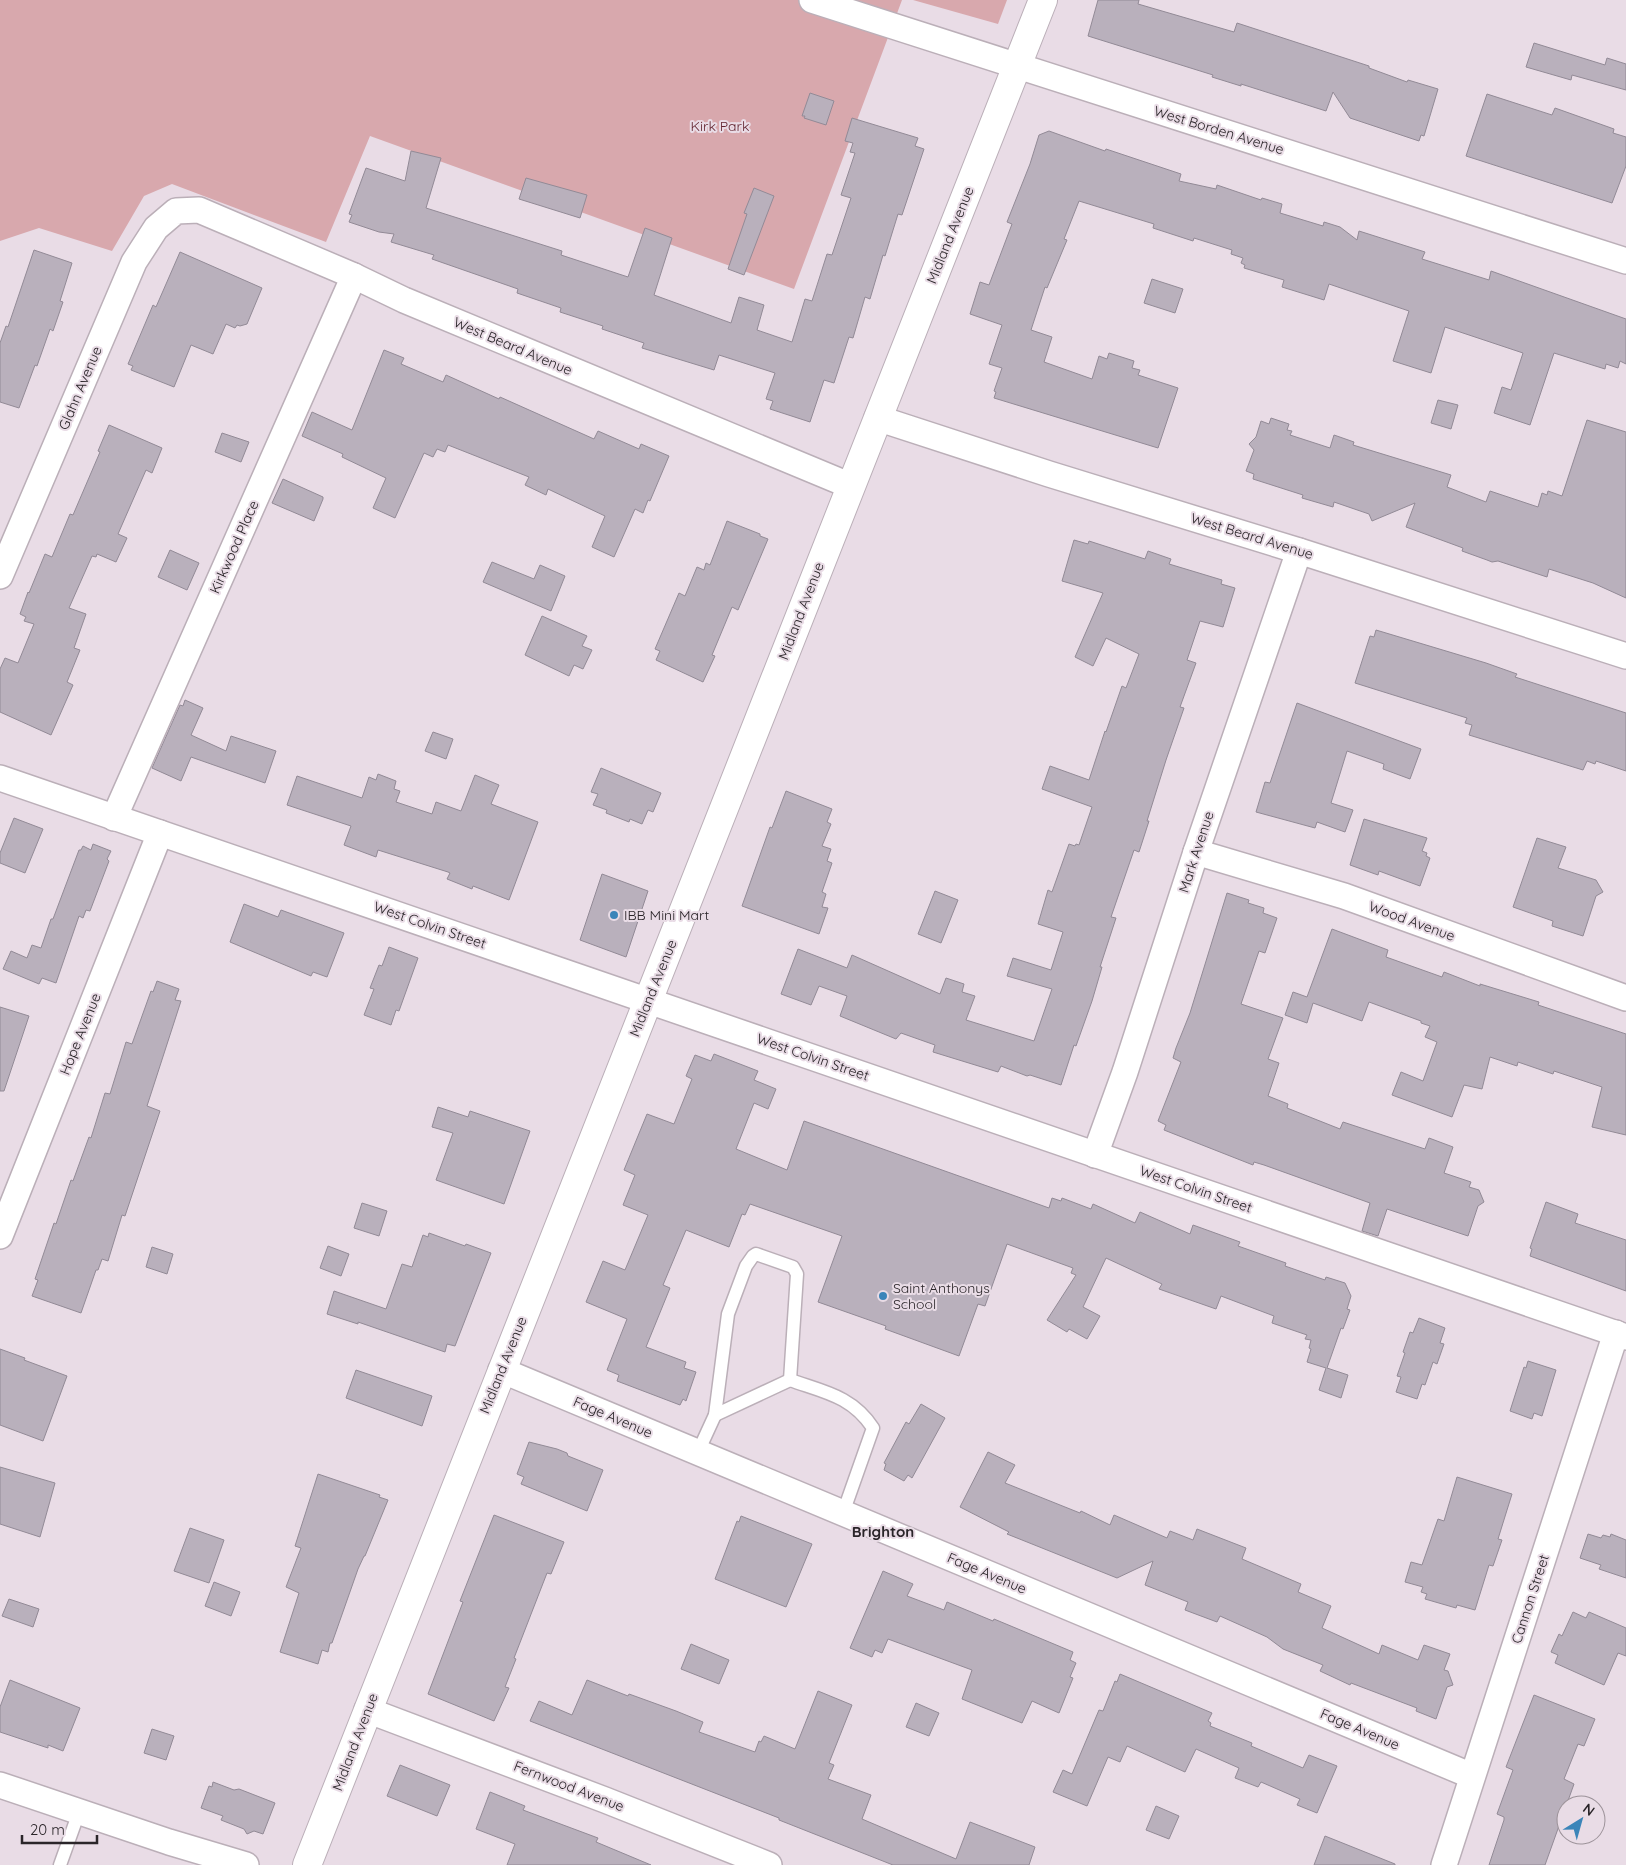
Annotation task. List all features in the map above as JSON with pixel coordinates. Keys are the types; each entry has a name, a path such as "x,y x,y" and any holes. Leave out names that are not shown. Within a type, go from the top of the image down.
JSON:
{"street":[{"name":"West Borden Avenue","path":"812,0 1626,261"},
{"name":"Midland Avenue","path":"306,1865 1043,0"},
{"name":"West Beard Avenue","path":"176,211 199,210 354,276 404,300 851,486"},
{"name":"Glahn Avenue","path":"0,576 134,262 156,228 176,211"},
{"name":"Kirkwood Place","path":"114,818 354,276"},
{"name":"West Beard Avenue","path":"877,418 1049,474 1299,550 1626,656"},
{"name":"Mark Avenue","path":"1095,1155 1125,1072 1196,852 1299,550"},
{"name":"West Colvin Street","path":"0,778 1621,1335"},
{"name":"Hope Avenue","path":"0,1236 160,833"},
{"name":"Wood Avenue","path":"1196,852 1344,896 1626,998"},
{"name":"Cannon Street","path":"1444,1865 1472,1776 1621,1335"},
{"name":"Fage Avenue","path":"501,1370 1472,1776"},
{"name":"Fernwood Avenue","path":"367,1710 769,1865"},
{"path":"0,1785 169,1842 246,1865"}],"lane":[{"path":"698,1452 715,1415 728,1314 746,1266 752,1256 756,1254 793,1267 797,1274 790,1380"},
{"path":"715,1415 790,1380 850,1403 864,1415 873,1428 843,1512"},
{"path":"60,1865 79,1812"}],"green space":[{"name":"Kirk Park","path":"0,0 902,0 794,289 370,136 326,242 172,184 144,196 112,251 39,228 0,241"},
{"path":"913,0 1007,0 998,24"}],"building":[{"path":"1098,0 1139,0 1138,4 1234,32 1237,23 1369,66 1369,68 1407,82 1408,80 1438,89 1424,136 1421,135 1419,141 1350,118 1333,92 1326,111 1241,84 1241,86 1212,77 1213,75 1088,36"},
{"path":"1534,43 1605,65 1607,58 1626,64 1626,90 1572,75 1571,80 1526,67"},
{"path":"810,93 834,101 826,125 802,116"},
{"path":"1487,94 1552,115 1555,108 1614,129 1613,133 1626,137 1626,166 1612,203 1466,156"},
{"path":"852,118 918,138 915,146 924,149 902,215 898,214 885,256 883,255 870,299 865,297 853,338 849,337 834,383 824,380 810,422 770,409 773,401 766,399 775,373 719,355 714,370 642,348 644,343 602,329 603,326 560,312 561,308 517,293 518,289 432,259 434,255 391,242 394,234 379,232 349,222 352,215 349,214 366,168 405,181 411,151 441,158 426,208 562,251 561,255 628,277 645,228 672,238 654,295 731,323 739,297 764,305 757,330 792,342 805,299 812,301 827,254 832,255 851,198 841,195 855,153 850,152 853,143 845,141"},
{"path":"1049,131 1105,151 1106,149 1181,174 1179,181 1216,189 1217,185 1261,200 1262,198 1282,204 1280,213 1323,226 1324,222 1340,227 1357,240 1359,231 1425,252 1422,259 1489,280 1491,271 1626,319 1626,364 1620,361 1618,368 1606,364 1605,369 1554,353 1530,425 1494,413 1502,387 1511,390 1523,353 1445,327 1431,373 1393,361 1409,311 1329,284 1324,300 1282,287 1284,280 1244,268 1245,265 1241,263 1243,258 1231,254 1232,250 1194,238 1193,241 1153,228 1154,224 1079,201 1064,239 1067,240 1047,288 1045,287 1031,330 1052,337 1044,362 1092,379 1099,356 1107,359 1109,353 1134,361 1132,368 1140,370 1138,375 1178,388 1158,448 994,398 996,392 994,391 1002,368 989,364 1002,325 970,314 980,282 989,285 1012,224 1007,222 1030,164 1039,135"},
{"path":"526,178 587,195 580,218 519,199"},
{"path":"754,188 774,196 744,275 728,269 747,214 744,213"},
{"path":"34,250 72,263 60,301 63,302 53,331 50,329 19,408 0,402 0,343 6,326 8,327"},
{"path":"180,252 262,288 247,324 237,325 235,328 226,324 213,354 191,345 174,387 131,370 133,366 128,364 153,305 156,307"},
{"path":"1152,279 1183,289 1175,313 1144,303"},
{"path":"384,350 404,358 401,364 443,382 446,375 594,439 598,431 639,449 641,444 669,456 650,501 648,500 643,513 635,509 614,557 592,547 605,516 548,489 546,495 525,485 529,477 448,445 445,452 437,449 433,457 424,453 395,518 373,508 386,478 342,457 343,454 302,436 312,412 352,430"},
{"path":"1438,400 1458,405 1451,429 1431,423"},
{"path":"1271,418 1289,424 1287,430 1292,431 1290,435 1330,448 1334,435 1354,442 1353,445 1451,475 1447,487 1486,502 1490,491 1538,507 1542,493 1547,495 1548,491 1562,496 1587,420 1626,432 1626,598 1593,583 1549,569 1547,577 1498,561 1492,562 1462,551 1463,548 1406,527 1415,503 1372,521 1369,514 1334,502 1333,507 1302,498 1303,495 1253,479 1254,474 1246,471 1254,450 1249,444 1256,437 1261,421 1269,424"},
{"path":"109,425 162,448 152,473 146,470 118,534 127,538 116,562 97,554 96,557 92,556 69,608 86,614 74,648 80,650 67,682 73,685 51,735 0,712 0,669 5,658 18,663 34,624 24,621 26,617 20,614 28,592 45,554 52,557 70,514 73,515 100,452 98,451"},
{"path":"222,433 249,442 241,462 215,452"},
{"path":"283,479 323,497 314,521 272,503"},
{"path":"727,521 768,539 738,610 732,607 712,655 715,656 703,682 656,660 660,651 655,649 679,593 685,596 697,567 704,570 706,563 710,565"},
{"path":"1074,540 1088,544 1089,541 1145,559 1148,551 1171,559 1169,564 1222,580 1221,584 1235,588 1223,627 1200,621 1187,660 1196,663 1180,707 1184,708 1166,760 1139,852 1134,850 1111,917 1116,918 1100,967 1102,967 1092,1001 1076,1046 1074,1045 1061,1085 1030,1075 1027,1076 1001,1066 998,1072 933,1052 935,1045 901,1033 896,1039 840,1016 847,996 819,986 811,1005 781,994 798,949 847,968 852,955 940,994 946,978 964,984 962,992 975,996 966,1020 1034,1041 1052,989 1007,976 1013,958 1051,970 1063,932 1038,924 1048,890 1052,892 1069,844 1079,845 1092,807 1042,789 1050,766 1089,780 1122,686 1126,688 1139,654 1106,638 1093,666 1075,657 1103,593 1062,581"},
{"path":"170,550 199,563 187,590 158,577"},
{"path":"492,562 534,579 540,565 565,576 551,611 483,582"},
{"path":"542,616 587,636 582,646 592,650 583,669 574,665 569,676 525,655"},
{"path":"1376,630 1486,663 1517,674 1515,677 1626,713 1626,771 1596,761 1595,764 1587,761 1583,770 1469,735 1472,725 1465,723 1467,718 1355,683 1370,636 1374,637"},
{"path":"185,700 203,708 191,735 226,751 231,736 276,751 265,783 191,757 181,781 152,768 180,705 183,706"},
{"path":"1297,703 1421,749 1410,779 1383,769 1384,764 1347,751 1331,803 1353,810 1345,832 1317,822 1315,828 1256,812 1265,782 1270,783"},
{"path":"433,732 453,739 446,759 425,751"},
{"path":"601,768 661,793 653,812 648,810 642,824 630,819 629,822 606,813 607,810 593,805 598,794 591,792"},
{"path":"378,774 396,781 394,789 400,791 396,802 432,814 436,802 461,811 475,775 499,785 491,804 538,822 509,900 473,886 472,889 447,879 450,873 448,872 378,850 376,857 344,845 351,826 287,805 297,776 362,798 369,777 376,780"},
{"path":"786,791 832,809 827,822 831,824 822,846 831,849 827,861 832,863 822,892 826,894 822,907 828,908 819,934 742,906 770,827 772,828"},
{"path":"14,818 43,829 25,873 0,863 0,853"},
{"path":"1364,819 1427,838 1422,851 1427,853 1426,856 1430,858 1420,886 1379,871 1378,875 1350,865"},
{"path":"1537,838 1566,847 1558,868 1596,880 1603,892 1596,896 1583,936 1552,926 1553,921 1513,907"},
{"path":"93,844 111,851 107,859 109,861 90,911 86,910 83,918 79,916 56,983 42,978 39,984 3,969 11,951 27,958 32,945 41,948 79,850 83,846 91,850"},
{"name":"IBB Mini Mart","path":"602,874 648,891 626,957 580,940"},
{"path":"935,891 958,900 941,943 918,934"},
{"path":"1227,893 1249,900 1248,903 1264,908 1263,913 1277,918 1265,953 1259,951 1241,1004 1283,1018 1268,1059 1279,1063 1268,1096 1288,1104 1287,1108 1340,1129 1343,1122 1425,1149 1429,1138 1453,1147 1444,1173 1471,1182 1469,1187 1479,1190 1484,1202 1478,1206 1468,1236 1387,1209 1378,1236 1362,1231 1370,1203 1264,1165 1254,1162 1253,1165 1164,1130 1166,1125 1158,1121 1181,1062 1173,1058 1190,1013"},
{"path":"244,904 278,917 281,910 344,933 327,977 313,972 311,976 230,942"},
{"path":"1332,929 1388,950 1386,957 1442,977 1444,972 1480,986 1480,984 1539,1002 1538,1005 1626,1034 1626,1135 1592,1127 1602,1087 1554,1071 1553,1074 1518,1062 1517,1066 1490,1057 1482,1089 1464,1085 1452,1117 1392,1095 1401,1072 1423,1081 1437,1042 1425,1037 1430,1026 1369,1002 1362,1021 1313,1003 1307,1023 1285,1015 1293,992 1307,997"},
{"path":"389,947 418,958 399,1011 396,1010 391,1025 364,1015 374,989 370,988 379,965 382,966"},
{"path":"157,981 179,989 175,1000 181,1001 147,1106 160,1111 125,1216 122,1215 108,1261 102,1259 98,1270 96,1270 81,1313 32,1296 38,1280 35,1279 71,1180 73,1181 89,1137 91,1138 105,1093 110,1094 126,1042 132,1044 151,991 153,992"},
{"path":"0,1007 29,1016 4,1091 0,1091"},
{"path":"714,1054 758,1071 754,1080 776,1089 768,1109 754,1103 736,1149 787,1170 804,1121 1049,1208 1052,1198 1061,1201 1062,1198 1091,1209 1093,1204 1135,1223 1140,1212 1190,1234 1193,1225 1240,1242 1238,1246 1286,1263 1285,1266 1325,1280 1326,1277 1345,1283 1351,1296 1347,1309 1350,1310 1343,1329 1341,1328 1327,1368 1348,1375 1341,1398 1319,1390 1326,1368 1307,1362 1311,1349 1309,1348 1311,1340 1305,1339 1307,1335 1272,1323 1274,1316 1221,1296 1216,1309 1159,1289 1162,1284 1106,1258 1083,1307 1100,1316 1087,1339 1069,1329 1067,1332 1047,1320 1076,1275 1071,1273 1073,1268 1007,1244 985,1306 978,1304 959,1356 885,1329 886,1326 818,1302 842,1236 750,1204 745,1215 742,1214 729,1247 686,1230 663,1285 670,1288 646,1347 686,1362 684,1368 696,1372 686,1401 683,1399 680,1405 617,1381 619,1375 607,1370 627,1319 586,1302 603,1261 625,1270 648,1215 623,1205 635,1175 624,1170 647,1114 674,1124 692,1079 686,1076 695,1055 711,1061"},
{"path":"438,1107 468,1117 470,1111 530,1131 504,1204 436,1180 453,1133 432,1127"},
{"path":"1546,1202 1578,1214 1575,1223 1626,1240 1626,1291 1530,1256 1532,1249 1530,1248"},
{"path":"362,1203 387,1211 379,1236 354,1228"},
{"path":"429,1233 491,1253 455,1346 447,1344 445,1352 358,1322 358,1324 327,1314 334,1291 386,1309 402,1264 412,1267 423,1235 428,1237"},
{"path":"328,1246 349,1254 341,1276 320,1268"},
{"path":"152,1247 173,1254 167,1274 146,1267"},
{"path":"1419,1318 1445,1328 1440,1343 1444,1344 1437,1364 1433,1362 1425,1385 1422,1384 1417,1399 1396,1392 1401,1377 1397,1376 1405,1353 1403,1352 1410,1332 1413,1333"},
{"path":"0,1349 67,1376 43,1441 0,1425"},
{"path":"1528,1361 1556,1370 1542,1416 1534,1413 1532,1419 1510,1411 1524,1367 1526,1368"},
{"path":"356,1370 432,1396 422,1426 346,1398"},
{"path":"921,1404 945,1418 912,1478 908,1475 904,1481 884,1470 886,1464 884,1463 906,1422 909,1424"},
{"path":"529,1442 557,1449 567,1453 568,1456 603,1470 587,1511 521,1484 524,1477 517,1474"},
{"path":"988,1452 1015,1465 1005,1483 1080,1513 1081,1511 1110,1525 1114,1515 1167,1538 1170,1531 1193,1540 1197,1529 1246,1548 1242,1559 1301,1584 1298,1592 1331,1606 1322,1628 1379,1654 1382,1645 1418,1660 1424,1645 1450,1654 1444,1670 1448,1671 1453,1685 1447,1687 1436,1719 1416,1711 1417,1708 1351,1683 1350,1685 1320,1671 1323,1665 1283,1649 1267,1637 1220,1616 1217,1622 1185,1610 1188,1602 1145,1585 1153,1561 1117,1578 1007,1534 1009,1532 960,1507"},
{"path":"0,1467 55,1483 40,1537 0,1524"},
{"path":"318,1474 380,1495 379,1497 388,1500 358,1569 332,1643 330,1643 328,1652 322,1650 318,1664 280,1652 299,1593 286,1587 301,1548 295,1546"},
{"path":"1457,1477 1512,1494 1498,1539 1502,1540 1493,1566 1489,1565 1475,1610 1457,1605 1456,1608 1425,1599 1427,1594 1421,1592 1423,1587 1405,1582 1411,1562 1422,1565 1438,1519 1444,1521"},
{"path":"494,1515 564,1542 551,1574 547,1573 514,1658 516,1659 505,1687 509,1688 494,1721 428,1694 463,1602 460,1601"},
{"path":"741,1516 812,1544 786,1607 715,1579 737,1521 739,1522"},
{"path":"190,1528 224,1540 209,1583 174,1571"},
{"path":"1588,1534 1601,1538 1603,1535 1610,1537 1611,1534 1626,1540 1626,1578 1599,1569 1601,1565 1580,1558"},
{"path":"883,1571 913,1584 907,1596 944,1610 947,1602 993,1621 994,1619 1073,1652 1070,1660 1076,1663 1070,1677 1073,1678 1059,1713 1032,1701 1022,1723 962,1699 972,1670 888,1639 882,1653 875,1650 872,1657 850,1648"},
{"path":"214,1582 240,1592 231,1616 205,1606"},
{"path":"9,1599 39,1609 33,1627 2,1616"},
{"path":"1573,1612 1586,1618 1589,1612 1626,1628 1626,1656 1618,1653 1604,1685 1555,1663 1558,1655 1551,1652 1559,1634 1562,1636"},
{"path":"691,1644 729,1660 719,1684 681,1669"},
{"path":"1120,1674 1212,1713 1208,1721 1211,1723 1210,1726 1252,1743 1251,1746 1303,1768 1309,1755 1337,1766 1317,1813 1297,1805 1300,1799 1261,1782 1258,1787 1235,1778 1239,1768 1196,1749 1185,1772 1127,1746 1120,1762 1108,1757 1087,1806 1053,1792 1063,1770 1072,1774 1099,1710 1103,1711 1115,1681 1117,1682"},
{"path":"10,1680 80,1708 63,1751 0,1732 0,1707"},
{"path":"587,1680 703,1722 699,1732 755,1752 759,1741 761,1742 764,1736 795,1749 818,1691 852,1705 829,1763 834,1765 828,1779 871,1795 862,1819 956,1859 970,1822 1035,1847 1029,1865 893,1865 779,1820 779,1818 530,1721 539,1701 572,1715"},
{"path":"1534,1695 1595,1719 1584,1746 1578,1744 1564,1779 1574,1784 1570,1795 1556,1795 1556,1834 1545,1865 1489,1865 1504,1820 1504,1817 1497,1814 1513,1770 1506,1767"},
{"path":"916,1703 939,1713 929,1736 906,1727"},
{"path":"152,1729 174,1736 166,1760 144,1753"},
{"path":"400,1765 450,1785 437,1816 387,1796"},
{"path":"213,1782 234,1790 239,1789 275,1803 263,1834 254,1831 247,1834 244,1829 221,1820 223,1816 201,1808 209,1786 212,1787"},
{"path":"490,1792 525,1806 523,1810 598,1838 596,1842 651,1865 507,1865 515,1844 476,1829"},
{"path":"1156,1806 1179,1816 1169,1839 1146,1830"},
{"path":"1325,1836 1395,1864 1395,1865 1314,1865"}],"place":[{"name":"IBB Mini Mart","path":"614,915"},
{"name":"Saint Anthonys School","path":"883,1296"}],"district":[{"name":"Brighton","path":"883,1532"}]}
